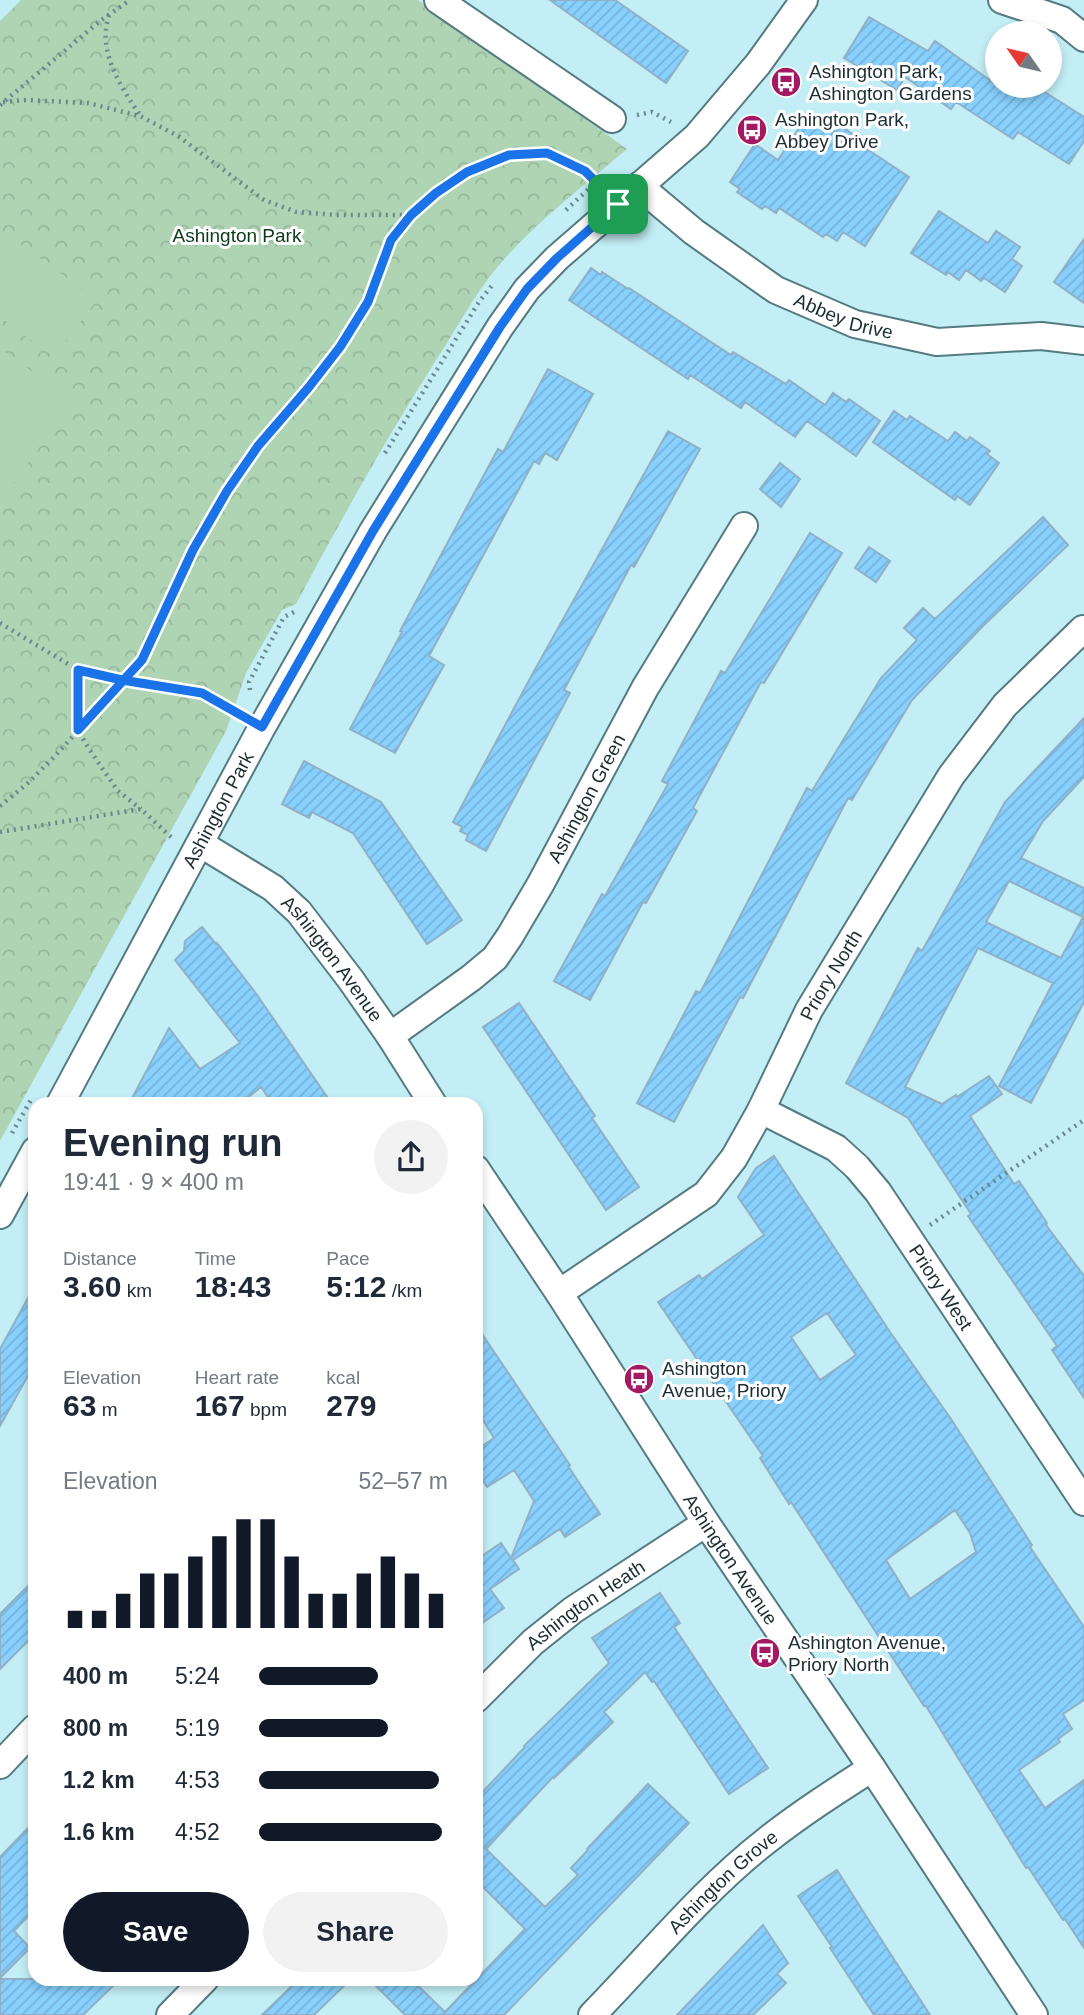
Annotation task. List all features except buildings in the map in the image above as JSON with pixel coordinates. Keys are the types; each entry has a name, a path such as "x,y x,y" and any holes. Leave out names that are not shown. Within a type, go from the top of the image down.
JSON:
{"street":[{"path":"438,0 612,119"},
{"name":"Ashington Park","path":"64,1097 262,727 373,531 500,327 527,289 557,258 697,136 758,64 804,0"},
{"path":"1002,0 1062,20 1084,38"},
{"name":"Abbey Drive","path":"639,186 694,232 776,290 855,324 936,342 1041,336 1084,341"},
{"name":"Ashington Green","path":"390,1036 495,958 546,873 645,688 744,526"},
{"name":"Priory North","path":"559,1293 706,1194 734,1158 761,1110 809,1010 951,776 1005,705 1083,629"},
{"name":"Ashington Avenue","path":"201,844 273,888 299,912 351,980 429,1097"},
{"name":"Priory West","path":"761,1110 836,1148 878,1192 1084,1502"},
{"path":"0,1216 28,1164"},
{"name":"Ashington Avenue","path":"483,1179 706,1523 872,1768 1034,2015"},
{"name":"Ashington Heath","path":"483,1692 533,1642 573,1610 706,1523"},
{"path":"0,1765 28,1735"},
{"name":"Ashington Grove","path":"592,2015 674,1928 765,1841 872,1768"},
{"path":"170,2015 198,1986"}],"path":[{"path":"2,103 130,0"},
{"path":"109,15 105,26 108,60 140,116"},
{"path":"2,103 26,100 88,103 140,116 178,136 264,200 296,212 411,215"},
{"path":"612,119 652,112 697,136"},
{"path":"0,806 37,774 142,660 193,550 227,491 258,446 340,347 368,302 391,240 411,215 436,193 467,172 509,155 547,153 585,171 618,204"},
{"path":"0,623 78,670 202,693 262,727"},
{"path":"78,670 78,730 118,791 173,839"},
{"path":"0,832 141,809"},
{"path":"909,1239 1084,1120"}],"green space":[{"name":"Ashington Park","path":"21,0 418,0 627,149 519,244 488,279 470,306 385,444 296,604 282,610 246,673 226,731 0,1141 0,21"},
{"path":"0,229 97,300 54,357 0,317"},
{"path":"0,348 73,401 0,502"}],"place":[{"name":"Ashington Park, Ashington Gardens","path":"786,82"},
{"name":"Ashington Park, Abbey Drive","path":"752,130"},
{"name":"Ashington Avenue, Priory","path":"639,1379"},
{"name":"Ashington Avenue, Priory North","path":"765,1653"}],"route":[{"path":"618,204 557,258 527,289 500,327 373,531 262,727 202,693 122,680 78,670 78,730 122,680 142,660 193,550 227,491 258,446 340,347 368,302 391,240 411,215 436,193 467,172 509,155 547,153 585,171 618,204"}]}
